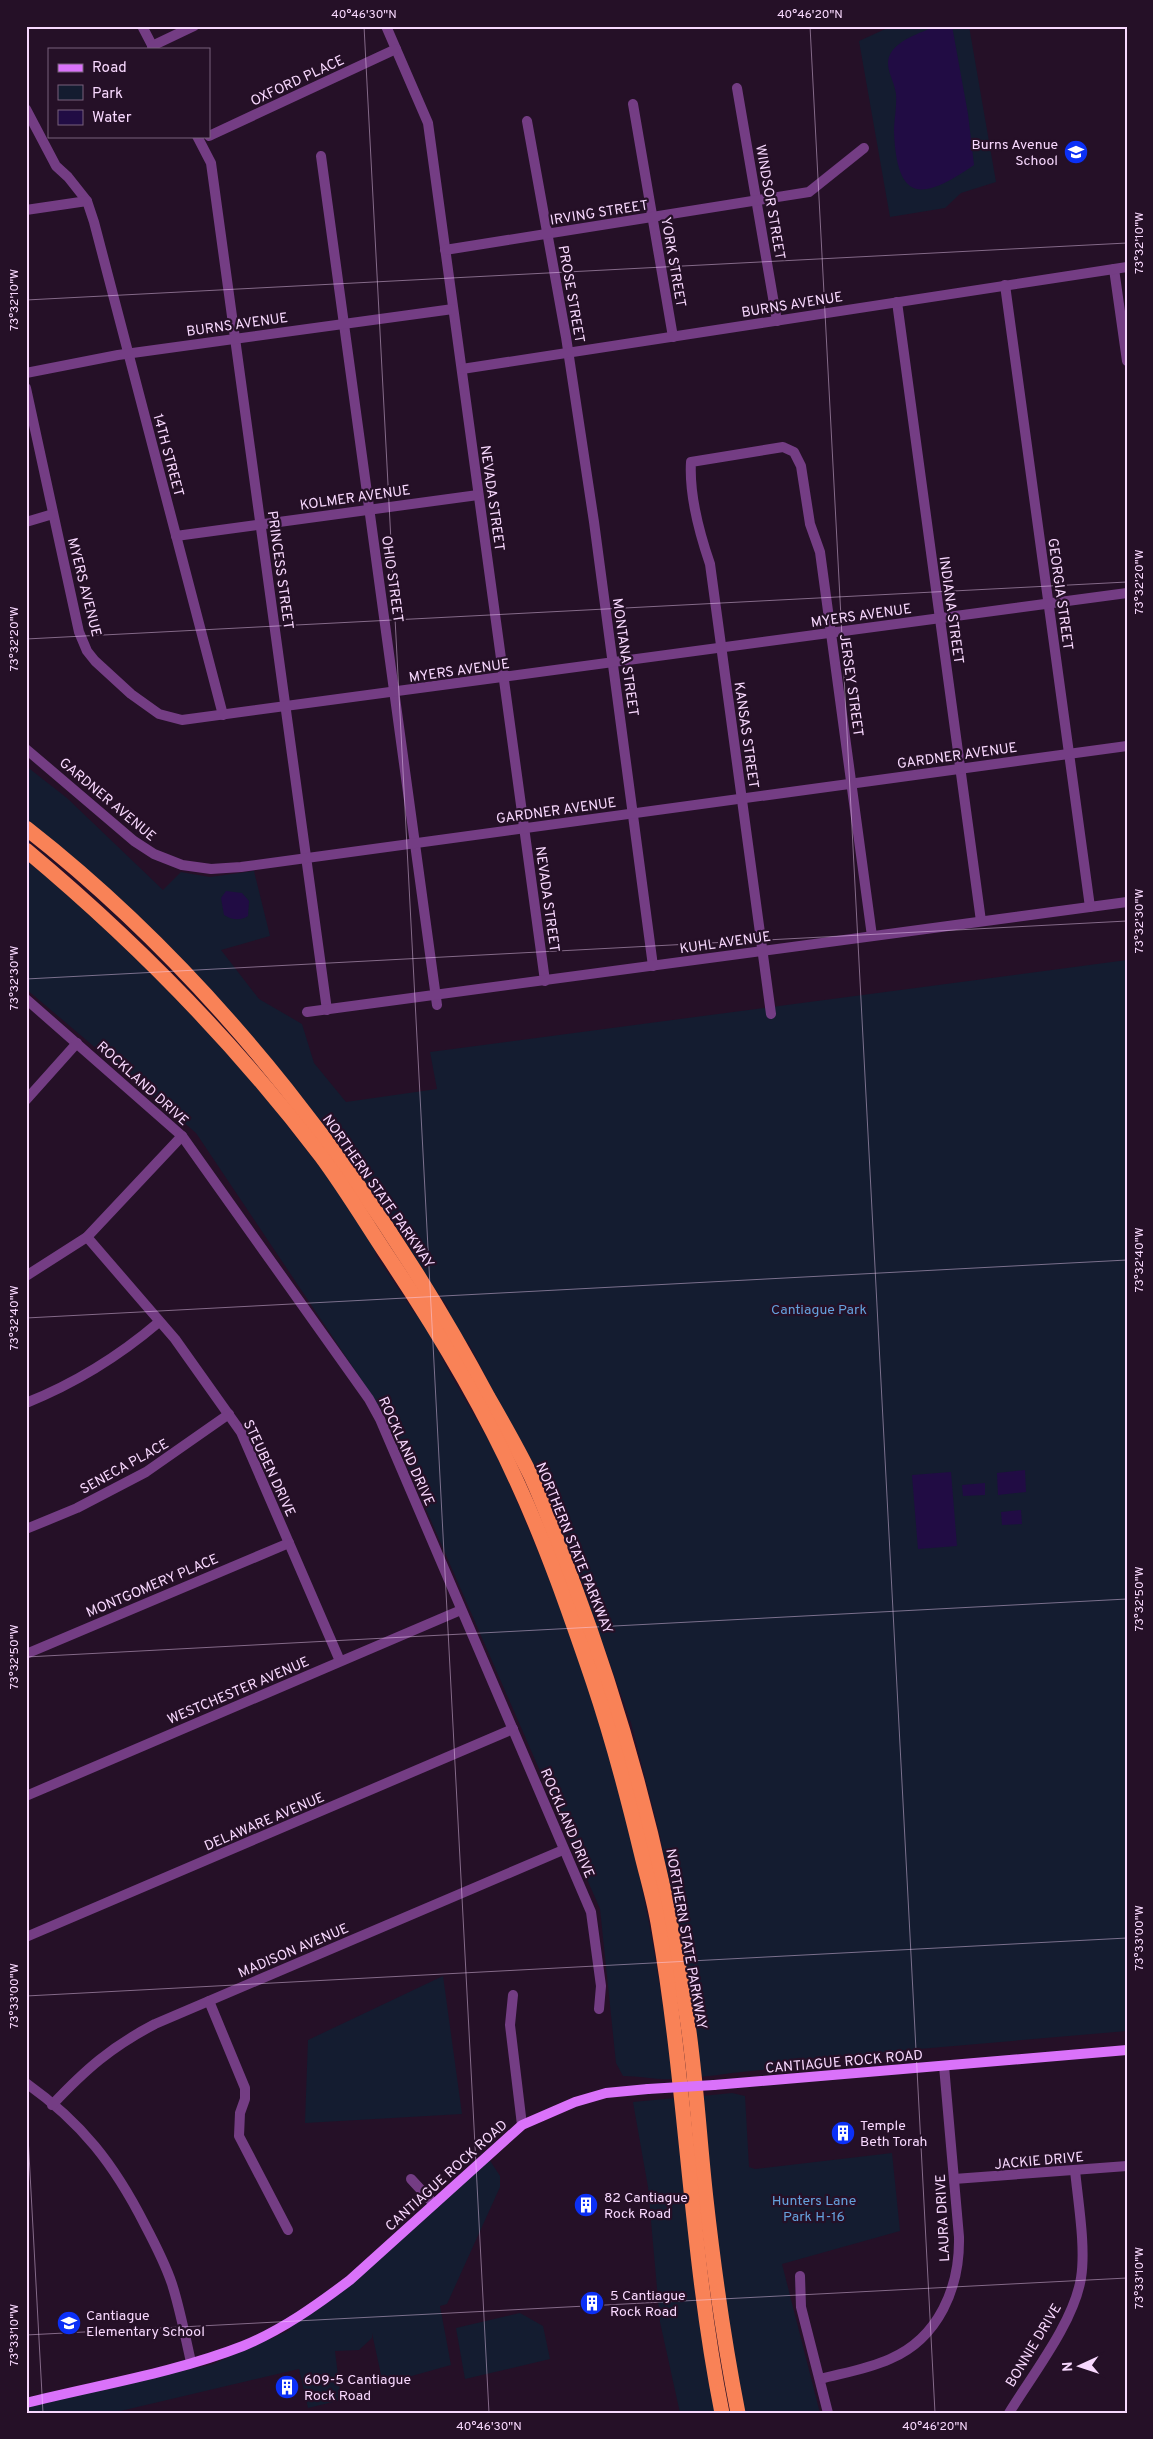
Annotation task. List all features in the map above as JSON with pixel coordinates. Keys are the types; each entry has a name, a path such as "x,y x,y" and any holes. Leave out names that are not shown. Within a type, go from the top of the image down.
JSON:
{"highway":[{"name":"NORTHERN STATE PARKWAY","path":"26,828 65,858 154,941 205,994 292,1097 399,1244 429,1305 530,1475 592,1632 646,1810 686,2013 712,2253 738,2413"},
{"name":"NORTHERN STATE PARKWAY","path":"26,850 74,889 143,954 227,1042 322,1157 429,1305"},
{"name":"NORTHERN STATE PARKWAY","path":"451,1342 539,1532 571,1616 620,1767 659,1926 676,2036 699,2266 713,2366 722,2413"}],"main road":[{"name":"CANTIAGUE ROCK ROAD","path":"26,2403 191,2362 243,2346 300,2316 350,2280 522,2125 575,2102 598,2095 648,2089 1127,2050"}],"street":[{"path":"142,26 153,47 194,26"},
{"name":"NEVADA STREET","path":"386,26 428,123 545,981"},
{"name":"OXFORD PLACE","path":"210,134 396,49"},
{"name":"WINDSOR STREET","path":"737,88 777,321"},
{"name":"YORK STREET","path":"633,104 673,337"},
{"path":"26,109 56,166 68,177 87,201 26,210"},
{"name":"PROSE STREET","path":"527,121 568,353"},
{"name":"PRINCESS STREET","path":"204,138 211,163 327,1010"},
{"name":"IRVING STREET","path":"446,250 809,192 864,148"},
{"name":"OHIO STREET","path":"321,156 436,1000"},
{"name":"14TH STREET","path":"87,201 223,716"},
{"name":"BURNS AVENUE","path":"462,369 1127,267"},
{"path":"1114,268 1127,361"},
{"name":"GEORGIA STREET","path":"1005,285 1090,907"},
{"name":"INDIANA STREET","path":"897,302 981,921"},
{"name":"BURNS AVENUE","path":"26,373 128,354 453,309"},
{"name":"MONTANA STREET","path":"568,353 653,966"},
{"name":"MYERS AVENUE","path":"26,388 79,632 87,651 130,694 159,714 182,720 1127,593"},
{"name":"JERSEY STREET","path":"691,462 784,447 794,452 801,466 810,524 820,552 872,936"},
{"name":"KANSAS STREET","path":"691,462 690,477 701,538 710,564 771,1014"},
{"name":"KOLMER AVENUE","path":"176,536 478,494"},
{"path":"26,522 53,514"},
{"name":"GARDNER AVENUE","path":"26,749 134,841 154,854 182,865 211,869 306,858 1127,746"},
{"name":"KUHL AVENUE","path":"307,1012 436,1000 545,981 1127,902"},
{"name":"ROCKLAND DRIVE","path":"26,999 182,1136 369,1399 380,1419 591,1912 601,1986 599,2009"},
{"path":"26,1100 77,1043"},
{"path":"26,1276 87,1237 182,1136"},
{"name":"STEUBEN DRIVE","path":"87,1237 175,1339 229,1414 249,1449 340,1661"},
{"path":"26,1403 59,1390 98,1369 128,1349 159,1322"},
{"name":"SENECA PLACE","path":"26,1529 77,1508 146,1472 229,1414"},
{"name":"MONTGOMERY PLACE","path":"26,1654 289,1543"},
{"name":"WESTCHESTER AVENUE","path":"26,1796 461,1610"},
{"name":"DELAWARE AVENUE","path":"26,1937 513,1729"},
{"name":"MADISON AVENUE","path":"52,2105 95,2061 123,2040 155,2024 563,1850"},
{"path":"513,1995 510,2025 522,2125"},
{"path":"209,2001 245,2088 245,2099 240,2113 239,2136 288,2230"},
{"name":"LAURA DRIVE","path":"820,2379 872,2366 891,2359 917,2342 940,2315 955,2283 959,2258 944,2066"},
{"path":"26,2083 92,2141 118,2175 157,2247 172,2283 191,2362"},
{"name":"JACKIE DRIVE","path":"954,2179 1127,2166"},
{"name":"BONNIE DRIVE","path":"1009,2413 1068,2318 1077,2295 1082,2263 1075,2170"},
{"path":"410,2178 434,2204"},
{"path":"800,2276 801,2307 828,2413"}],"green space":[{"path":"892,26 969,26 996,182 961,193 945,208 890,217 859,41"},
{"name":"Cantiague Park","path":"26,766 67,798 163,890 181,872 210,877 254,871 270,936 221,950 259,999 302,1024 314,1063 346,1102 437,1089 430,1052 1127,960 1127,2031 791,2060 783,2069 700,2077 686,1970 660,1836 631,1723 577,1571 533,1470 468,1342 436,1346 503,1469 534,1542 590,1690 623,1804 649,1921 673,2079 623,2076 616,2063 600,1909 385,1415 196,1133 26,989 26,857 94,914 200,1022 266,1098 327,1176 373,1243 376,1255 416,1315 449,1309 318,1121 96,878 26,820"},
{"path":"443,1976 462,2114 305,2123 308,2040"},
{"name":"Hunters Lane Park H-16","path":"732,2093 745,2096 749,2167 755,2169 892,2153 900,2231 782,2264 820,2413 745,2413 728,2327 702,2096"},
{"path":"675,2098 696,2302 716,2413 680,2413 660,2322 648,2187 633,2102"},
{"path":"487,2156 500,2176 500,2187 447,2304 440,2306 451,2365 383,2384 372,2333 372,2338 359,2350 335,2351 341,2400 308,2408 299,2369 112,2413 26,2413 26,2406 213,2364 290,2330 289,2323 321,2302"},
{"path":"520,2313 543,2326 550,2359 465,2379 456,2328"}],"water":[{"path":"936,26 952,26 968,114 974,165 940,185 927,189 916,189 907,183 900,172 896,155 894,132 896,94 888,62 892,51 897,46 916,34"},
{"path":"226,891 242,893 249,901 248,916 236,919 224,915 221,898"},
{"path":"1025,1470 1026,1492 998,1495 997,1473"},
{"path":"951,1472 957,1546 918,1549 912,1475"},
{"path":"985,1483 985,1495 963,1496 962,1485"},
{"path":"1021,1510 1022,1524 1002,1525 1001,1512"}],"place":[{"name":"Burns Avenue School","path":"1076,152"},
{"name":"Temple Beth Torah","path":"843,2133"},
{"name":"82 Cantiague Rock Road","path":"586,2205"},
{"name":"5 Cantiague Rock Road","path":"592,2303"},
{"name":"Cantiague Elementary School","path":"69,2323"},
{"name":"609-5 Cantiague Rock Road","path":"287,2387"}]}
